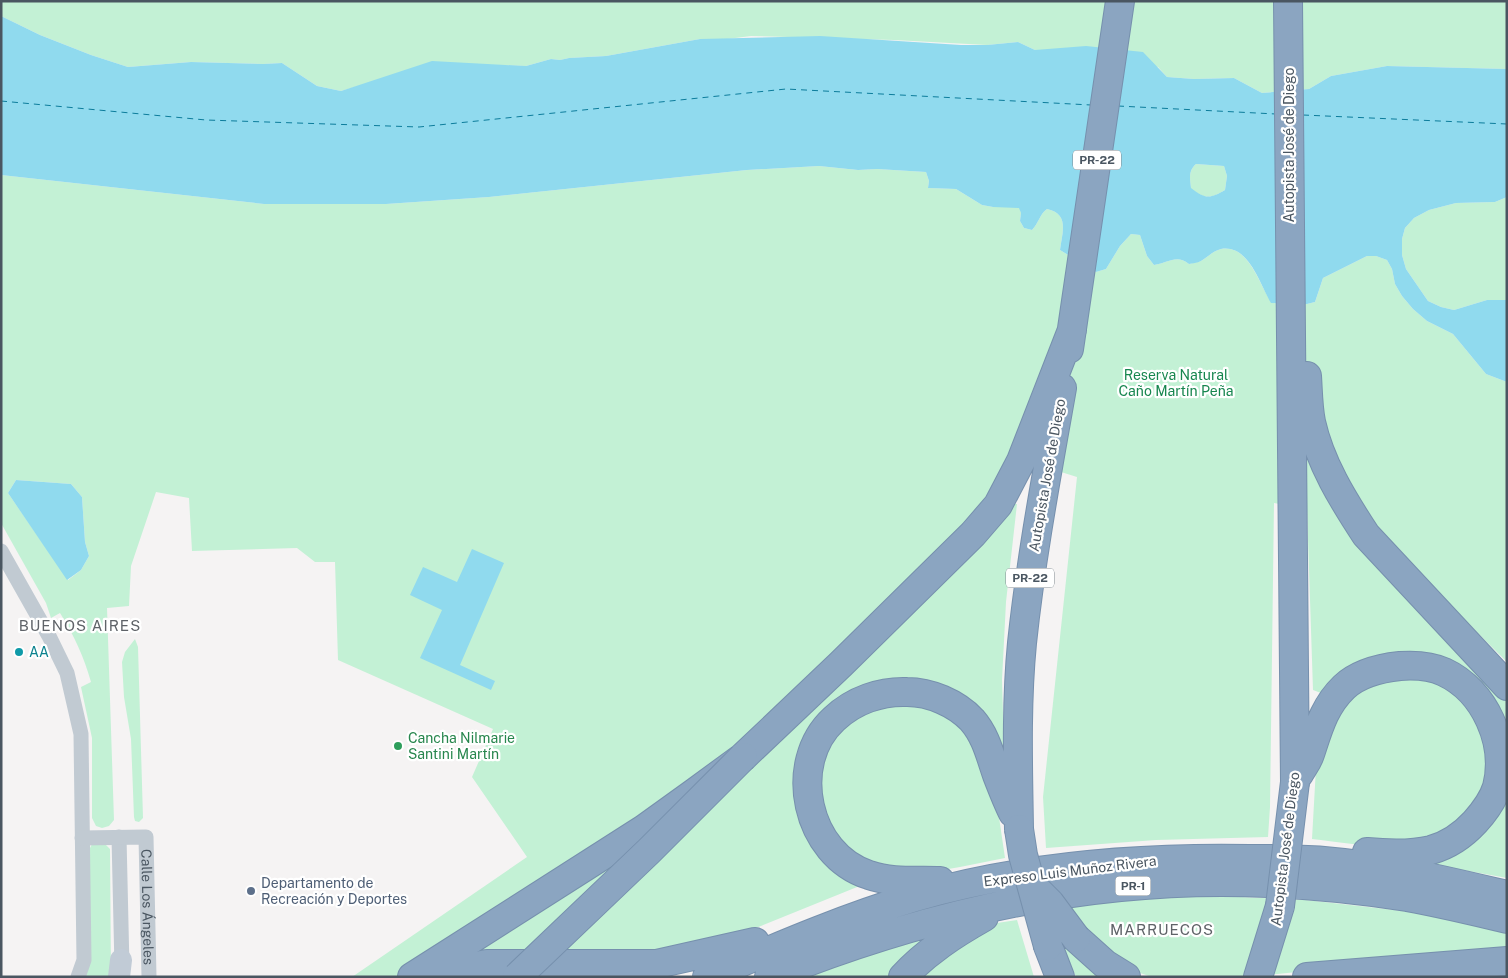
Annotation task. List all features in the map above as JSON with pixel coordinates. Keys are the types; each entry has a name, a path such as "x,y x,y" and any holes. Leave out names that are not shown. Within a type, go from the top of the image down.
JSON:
{"highway":[{"name":"Autopista José de Diego","path":"1060,977 1048,946 1031,885 1023,855 1019,829 1017,732 1022,644 1033,556 1073,324 1120,1"},
{"name":"Autopista José de Diego","path":"1268,977 1280,906 1295,782 1288,1"},
{"path":"1290,307 1306,366 1311,421 1325,464 1344,501 1366,535 1507,686"},
{"path":"517,977 841,664 987,519 998,506 1021,461 1073,324"},
{"path":"1295,782 1310,756 1321,721 1336,696 1345,686 1366,674 1390,667 1416,666 1444,672 1467,687 1489,717 1494,728 1500,758 1496,788 1484,812 1467,831 1455,840 1433,849 1412,853 1388,854 1357,851 1326,861"},
{"path":"955,887 945,882 897,880 868,875 842,862 824,843 809,800 809,767 815,746 834,719 862,700 880,694 916,692 942,699 965,713 979,729 987,744 997,776 1019,829"},
{"path":"412,977 644,829 743,757"},
{"name":"Expreso Luis Muñoz Rivera","path":"707,977 860,915 914,897 991,879 1144,860 1226,858 1326,861 1384,868 1507,895"},
{"name":"Expreso Luis Muñoz Rivera","path":"769,977 818,957 919,924 1009,903 1106,888 1193,882 1267,882 1408,897 1507,918"},
{"path":"1031,885 1050,903 1076,938 1105,964 1126,977"},
{"path":"903,977 918,961 959,931 1009,903"},
{"path":"1258,977 1280,906"},
{"path":"438,977 462,969 487,964 657,964 746,945 822,920 860,915"},
{"path":"1307,977 1507,960"},
{"path":"1460,977 1507,971"}],"street":[{"path":"1,551 50,636 66,673 81,734 84,960 78,977"},
{"path":"82,838 119,837"},
{"name":"Calle Los Ángeles","path":"121,971 119,837 146,837 149,977"}],"green space":[{"path":"1,1 1507,1 1507,69 1387,66 1331,76 1309,89 1262,93 1234,78 1194,79 1167,77 1158,67 1035,50 1018,42 987,45 751,36 727,39 700,39 606,56 551,59 526,66 487,65 365,84 341,91 317,86 282,63 191,62 128,67 40,35 1,16"},
{"path":"1196,164 1224,166 1227,176 1225,190 1208,197 1200,195 1191,189 1191,172"},
{"name":"Reserva Natural Caño Martín Peña","path":"819,166 858,170 877,169 926,172 929,181 928,188 956,189 982,205 1020,207 1020,221 1024,228 1032,230 1047,209 1054,212 1059,215 1063,225 1060,250 1096,272 1106,269 1120,246 1131,234 1140,235 1147,256 1154,265 1176,259 1189,264 1201,261 1218,250 1231,249 1246,259 1272,303 1307,304 1315,302 1323,278 1367,256 1376,256 1387,260 1392,269 1395,284 1413,309 1427,321 1453,334 1486,374 1507,382 1507,662 1410,566 1368,519 1341,515 1372,559 1445,631 1507,698 1507,878 1435,865 1436,854 1467,837 1483,823 1491,812 1501,787 1504,745 1499,719 1492,705 1482,692 1457,671 1443,663 1427,659 1411,656 1395,657 1398,675 1417,676 1447,683 1467,699 1481,718 1489,740 1491,763 1487,786 1477,807 1461,825 1440,839 1411,846 1359,845 1312,839 1317,750 1323,729 1334,710 1321,693 1313,690 1307,509 1274,503 1268,837 1156,840 1046,848 1043,797 1077,477 1061,472 1015,448 1002,478 984,508 858,633 719,763 652,814 492,916 402,977 352,977 527,857 472,777 493,729 338,660 335,562 315,562 297,548 192,551 189,498 156,492 131,566 129,606 107,608 114,820 109,826 102,828 96,826 92,818 92,738 81,687 91,682 78,646 65,621 60,613 51,618 46,603 1,523 1,175 264,204 386,204 489,197 747,170","holes":["16,480 71,484 82,497 85,542 89,556 81,570 68,580 8,493"]},
{"path":"1507,197 1507,300 1487,300 1454,310 1428,301 1406,269 1402,255 1402,239 1405,228 1414,218 1429,210 1456,203 1495,202"},
{"path":"1013,504 1017,504 1006,602 1002,680 1004,747 995,748 994,783 1005,858 867,883 699,951 549,957"},
{"path":"135,639 138,647 143,818 139,822 135,821 134,817 131,739 124,697 122,662 125,652"},
{"path":"92,844 105,844 110,849 111,977 85,977 90,848"},
{"path":"633,848 528,955 465,962 470,947"},
{"path":"1219,896 1306,900 1412,912 1507,931 1507,954 1474,954 1248,977 1152,977 1117,962 1065,908 1145,898"},
{"path":"1017,920 1034,977 911,977 978,928"},
{"path":"938,932 894,977 806,977 813,974"},
{"path":"1070,942 1114,977 1076,977 1063,946"}],"water":[{"path":"1,16 40,35 128,67 191,62 282,63 317,86 341,91 432,61 526,66 551,59 606,56 700,39 820,36 961,45 1018,42 1035,50 1086,46 1143,52 1167,77 1194,79 1234,78 1262,93 1309,89 1331,76 1387,66 1507,69 1507,197 1495,202 1456,203 1429,210 1414,218 1405,228 1402,239 1402,255 1406,269 1428,301 1441,307 1454,310 1487,300 1507,300 1507,382 1486,374 1453,334 1427,321 1413,309 1395,284 1392,269 1387,260 1376,256 1367,256 1323,278 1315,302 1307,304 1271,303 1252,267 1239,253 1231,249 1218,250 1195,263 1189,264 1176,259 1154,265 1147,256 1140,235 1131,234 1120,246 1106,269 1096,272 1060,250 1063,225 1059,215 1054,212 1047,209 1032,230 1024,228 1020,221 1021,213 1019,208 982,205 956,189 928,188 929,181 926,172 877,169 858,170 819,166 747,170 489,197 386,204 264,204 1,175","holes":["1196,164 1224,166 1227,176 1225,190 1215,195 1204,196 1191,188 1191,172"]},
{"path":"16,480 71,484 82,497 85,542 89,556 81,570 67,580 8,493"},
{"path":"472,549 504,563 460,665 495,681 491,690 420,658 442,610 410,595 423,567 457,582"}],"ferry route":[{"path":"1,101 206,120 419,127 786,89 1091,105"},
{"path":"1118,106 1276,114"},
{"path":"1303,115 1507,124"}],"place":[{"name":"AA","path":"19,652"},
{"name":"Cancha Nilmarie Santini Martín","path":"398,746"},
{"name":"Departamento de Recreación y Deportes","path":"251,891"}],"district":[{"name":"BUENOS AIRES","path":"80,625"},
{"name":"MARRUECOS","path":"1162,929"}]}
